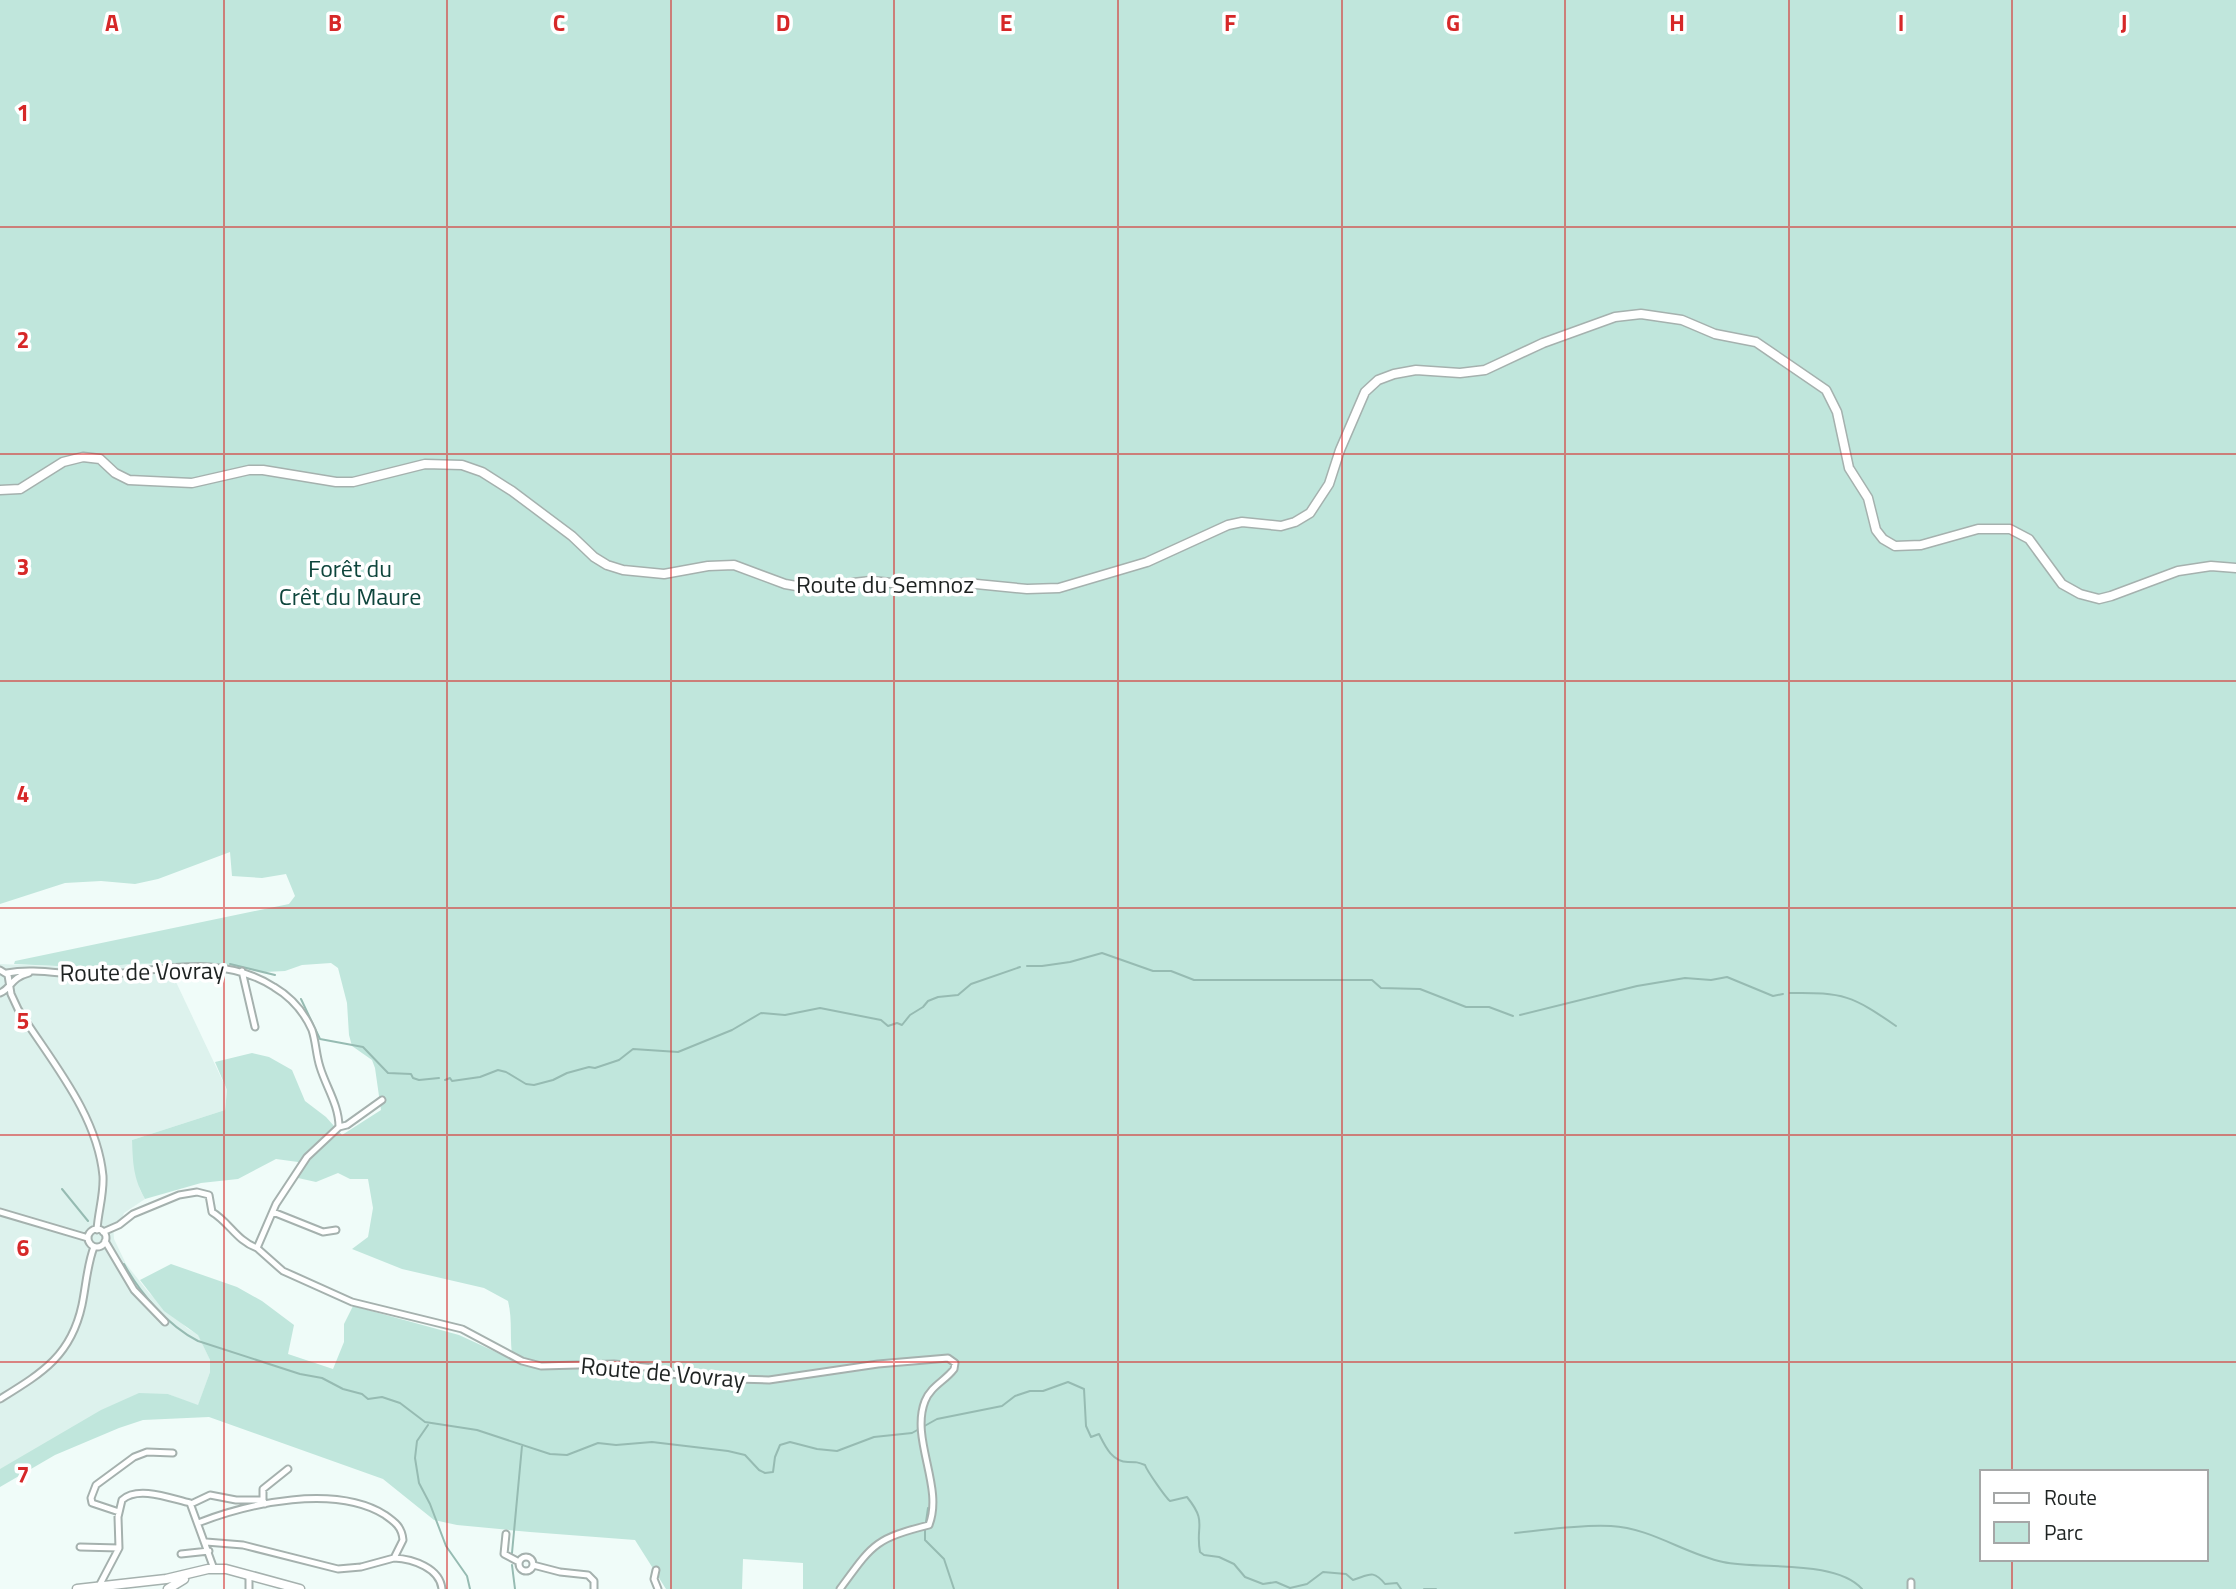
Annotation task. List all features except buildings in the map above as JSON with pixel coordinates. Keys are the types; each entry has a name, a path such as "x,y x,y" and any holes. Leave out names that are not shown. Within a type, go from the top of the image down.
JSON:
{"main road":[{"name":"Route du Semnoz","path":"0,490 20,489 63,462 83,457 100,459 115,473 129,480 192,483 249,470 353,482 425,464 451,464 471,468 496,481 561,527 594,557 623,570 664,574 708,566 734,565 785,584 808,588 872,581 922,586 966,583 1052,589 1147,562 1232,524 1281,526 1302,518 1316,506 1329,484 1362,398 1372,384 1386,376 1416,370 1460,373 1485,370 1534,346 1621,315 1640,313 1682,320 1715,334 1744,338 1763,345 1826,390 1838,412 1849,468 1871,504 1877,530 1883,539 1895,546 1921,545 1978,529 2010,529 2029,539 2057,579 2067,588 2099,599 2178,571 2211,566 2236,568"},
{"path":"102,1588 236,1570 300,1589"},
{"path":"157,1579 166,1583 168,1589 183,1579 214,1572"},
{"path":"77,1589 130,1586 147,1589 149,1584 157,1579"}],"street":[{"name":"Route de Vovray","path":"7,973 20,970 97,975 177,967 217,967 242,971 280,991 294,1002 306,1019 313,1033 320,1068 336,1107 338,1127"},
{"path":"0,970 7,973 11,994 18,1009"},
{"path":"242,971 255,1027"},
{"name":"Route de Vovray","path":"0,993 18,977 32,972"},
{"path":"0,993 8,997 18,1009 75,1098 95,1139 103,1179 100,1231 134,1290 165,1322"},
{"path":"88,1238 90,1233 122,1223 133,1214 179,1195 197,1192 209,1195 212,1212 225,1221 239,1238 257,1248 273,1212 307,1157 338,1127 347,1125 382,1100"},
{"path":"0,1212 88,1238 94,1247"},
{"path":"273,1212 323,1232 336,1230"},
{"path":"94,1247 102,1246 105,1241"},
{"path":"0,1399 46,1370 68,1343 78,1321 94,1247"},
{"name":"Route de Vovray","path":"257,1248 283,1271 339,1297 378,1310 462,1329 522,1361 541,1366 614,1364 655,1368 696,1378 741,1380 781,1379 878,1364 948,1357 952,1359 955,1363 954,1369 932,1388 926,1400 921,1426 933,1510 929,1525 881,1540 865,1554 840,1589"},
{"path":"119,1512 92,1503 96,1485 141,1454 173,1453"},
{"path":"264,1502 262,1489 288,1469"},
{"path":"102,1588 119,1548 119,1512 124,1497 132,1494 147,1494 191,1504 201,1497 211,1495 264,1502 329,1498 365,1505 382,1513 400,1527 403,1540 394,1558"},
{"path":"198,1522 264,1502"},
{"path":"191,1504 214,1572"},
{"path":"506,1534 504,1554 508,1558 519,1562 527,1557 533,1565 588,1575 594,1581 594,1589"},
{"path":"206,1542 243,1545 338,1569 361,1567 394,1558 414,1561 433,1572 440,1580 442,1589"},
{"path":"80,1547 119,1548"},
{"path":"181,1554 209,1551"},
{"path":"656,1570 654,1579 658,1589"},
{"path":"249,1589 252,1576"}],"shaded area":[{"path":"0,964 100,968 129,964 168,965 227,1090 225,1110 132,1140 140,1190 145,1199 124,1213 121,1221 113,1223 114,1239 126,1264 149,1293 188,1329 198,1334 210,1360 210,1372 198,1406 168,1394 0,1479"}],"green space":[{"name":"Forêt du Crêt du Maure","path":"0,0 2236,0 2236,1589 803,1589 803,1563 743,1559 742,1589 666,1589 635,1540 457,1525 434,1520 383,1479 209,1417 143,1420 119,1428 55,1455 0,1487 0,1469 101,1410 139,1393 168,1394 198,1405 210,1372 210,1360 198,1335 164,1311 140,1280 171,1264 237,1287 262,1301 294,1325 288,1354 333,1369 344,1342 344,1324 353,1306 459,1335 513,1360 508,1301 484,1288 402,1269 352,1249 368,1237 373,1208 368,1179 350,1179 338,1173 316,1182 298,1178 298,1162 276,1159 238,1179 201,1183 145,1199 141,1191 134,1170 132,1140 225,1110 227,1090 215,1062 252,1053 269,1057 292,1070 305,1101 326,1117 342,1135 381,1110 372,1060 352,1046 347,1003 338,968 331,963 265,972 222,964 129,964 100,968 14,964 15,961 289,904 295,896 286,874 262,878 232,876 230,852 158,879 135,884 101,881 65,883 0,904"}],"waterway":[{"path":"1027,966 1070,962 1102,953 1153,971 1171,971 1194,980 1372,980 1381,988 1420,989 1466,1007 1489,1007 1513,1016"},
{"path":"230,964 275,975"},
{"path":"445,1080 480,1077 498,1070 526,1084 534,1085 567,1073 619,1060 633,1049 678,1052 732,1030 761,1013 785,1015 820,1008 881,1020 888,1026 897,1023 902,1025 928,1001 958,995 971,984 1020,967"},
{"path":"1520,1015 1637,986 1685,978 1711,980 1727,977 1773,996 1783,994"},
{"path":"1790,993 1847,998 1869,1008 1896,1026"},
{"path":"301,999 320,1039 363,1047 388,1073 411,1074 419,1080 439,1078"},
{"path":"62,1189 88,1221"},
{"path":"124,1264 156,1308 176,1327 198,1341 300,1374 322,1378 368,1399 382,1397 400,1403 425,1422 477,1430 550,1454 567,1455 598,1443 616,1445 652,1442 745,1455 759,1470 765,1473 773,1472 780,1445 790,1442 837,1451 874,1437 912,1433 937,1419 1002,1406 1015,1396 1030,1391 1043,1391 1068,1382 1084,1389 1086,1426 1091,1437 1099,1434 1110,1453 1118,1459 1145,1465 1170,1501 1187,1497 1199,1519 1200,1552 1204,1555 1219,1557 1234,1564 1245,1577 1263,1584 1276,1582 1290,1588 1307,1584 1323,1572 1346,1574 1353,1580 1374,1575 1385,1584 1397,1583 1401,1589"},
{"path":"428,1425 417,1441 415,1458 419,1483 446,1546 467,1576 470,1589"},
{"path":"512,1553 522,1446"},
{"path":"926,1522 928,1508"},
{"path":"1515,1533 1587,1526 1626,1528 1723,1562 1816,1569 1834,1573 1862,1589"},
{"path":"925,1530 925,1540 944,1559 954,1589"},
{"path":"512,1565 515,1589"},
{"path":"1424,1589 1436,1589"}]}
